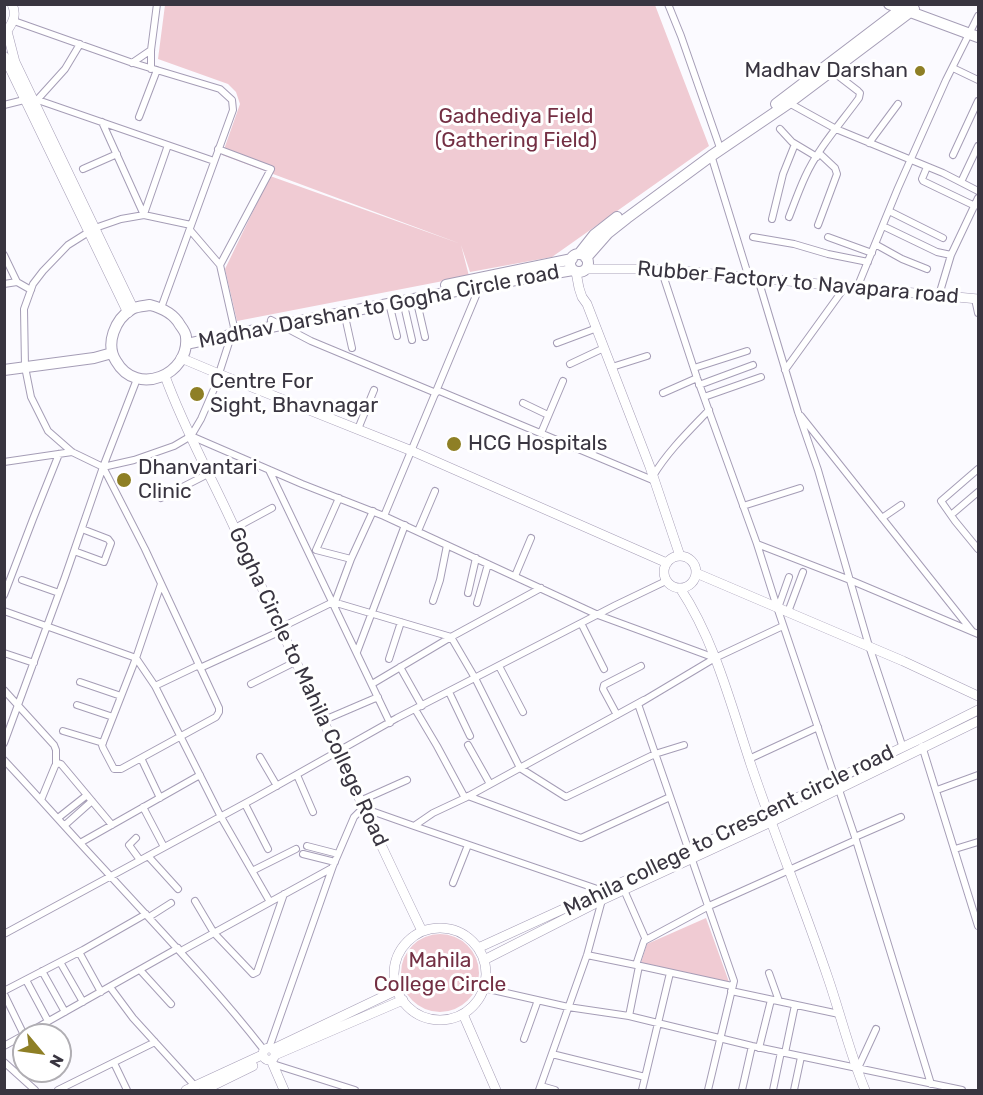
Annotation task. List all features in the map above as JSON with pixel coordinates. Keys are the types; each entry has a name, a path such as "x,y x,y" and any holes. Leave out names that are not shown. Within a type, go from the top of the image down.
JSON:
{"main road":[{"path":"12,4 14,21 6,31 15,62 91,230 131,311"},
{"path":"889,4 975,33"},
{"path":"786,102 906,8"},
{"path":"865,1090 715,658 693,609 680,588 670,585 672,533 654,479 587,304 580,265 614,228 713,151 832,71 906,8"},
{"path":"4,56 31,99"},
{"name":"Rubber Factory to Navapara road","path":"580,265 608,264 617,268 661,269 977,299"},
{"name":"Madhav Darshan to Gogha Circle road","path":"186,340 580,265"},
{"name":"Madhav Darshan to Gogha Circle road","path":"275,322 403,301 482,282"},
{"path":"150,304 161,308 177,320 186,340 182,358 165,376 151,380 137,379 124,372 117,364 112,353 112,334 120,321 131,311 150,304"},
{"path":"4,370 94,358 112,353"},
{"path":"182,358 219,375 412,450 669,566"},
{"name":"Gogha Circle to Mahila College Road","path":"165,376 322,721 422,931"},
{"path":"669,566 685,557 693,563 693,609"},
{"path":"680,588 693,580 724,585 869,646 978,696"},
{"name":"Mahila college to Crescent circle road","path":"478,948 603,896 624,890 767,812 838,784 977,719"},
{"name":"Mahila college to Crescent circle road","path":"484,960 603,896 689,855 771,822 903,748 922,743"},
{"path":"436,927 451,928 465,934 476,944 484,960 486,972 484,987 479,998 463,1014 449,1019 434,1020 420,1015 407,1006 397,990 394,980 395,965 400,951 409,939 422,931 436,927"},
{"path":"196,1089 397,990"},
{"path":"269,1055 403,1000"},
{"path":"463,1014 496,1090"},
{"path":"269,1055 284,1090"}],"street":[{"path":"139,117 154,69 151,50 157,4"},
{"path":"668,4 681,36 713,151 785,370 869,646 903,748"},
{"path":"857,288 952,68 975,33 978,16"},
{"path":"14,21 132,63 220,89 232,100 232,110 161,308"},
{"path":"4,105 31,99 65,69 80,45"},
{"path":"132,63 151,50"},
{"path":"952,68 978,80"},
{"path":"789,217 805,176 859,98 860,93 832,71"},
{"path":"31,99 214,161"},
{"path":"953,155 978,100"},
{"path":"786,102 836,129 978,189"},
{"path":"869,143 898,104"},
{"path":"102,122 144,215"},
{"path":"780,129 795,144 818,155 836,168 837,174 818,225"},
{"path":"772,219 783,174 795,144"},
{"path":"144,215 168,145"},
{"path":"962,182 978,146"},
{"path":"218,149 271,169 220,265"},
{"path":"83,169 117,154"},
{"path":"927,167 923,181 975,206"},
{"path":"939,295 951,255 978,198"},
{"path":"889,211 942,238"},
{"path":"144,215 190,227 220,265 233,331 219,375 201,419 191,436 164,450 134,460 103,466 72,452 48,431 31,397 25,367 24,309 33,284 68,245 91,230 121,219 144,215"},
{"path":"883,226 937,252 951,255"},
{"path":"753,237 794,244 868,262"},
{"path":"828,237 872,252"},
{"path":"875,244 902,259 927,269"},
{"path":"4,255 17,282 31,290"},
{"path":"661,269 856,838 930,1086"},
{"path":"4,284 17,282"},
{"path":"384,516 482,282"},
{"path":"785,370 845,287"},
{"path":"416,298 425,337"},
{"path":"977,299 978,313"},
{"path":"403,301 412,340"},
{"path":"389,303 397,336"},
{"path":"344,312 352,348"},
{"path":"275,322 311,341 654,479 667,455 709,410"},
{"path":"557,343 597,328"},
{"path":"570,364 604,348"},
{"path":"694,368 747,351"},
{"path":"612,367 646,356"},
{"path":"663,393 753,365"},
{"path":"704,398 761,377"},
{"path":"4,743 103,466 137,379"},
{"path":"541,433 562,381"},
{"path":"358,429 374,390"},
{"path":"523,403 548,415"},
{"path":"798,412 976,632"},
{"path":"191,436 405,525 598,615 715,658"},
{"path":"812,455 827,449"},
{"path":"4,462 72,452"},
{"path":"4,595 60,454"},
{"path":"103,466 161,584 219,708 216,717 121,769 114,769 102,748 103,742 136,658 161,584"},
{"path":"978,469 942,501 978,546"},
{"path":"269,470 390,723"},
{"path":"161,498 208,474"},
{"path":"743,506 800,488"},
{"path":"417,531 435,491"},
{"path":"951,515 978,492"},
{"path":"339,498 316,550 351,559"},
{"path":"882,518 901,505"},
{"path":"234,528 272,508"},
{"path":"155,686 334,602 373,511"},
{"path":"357,652 405,525"},
{"path":"74,551 104,562 111,543 108,538 82,529"},
{"path":"515,576 531,538"},
{"path":"757,544 976,632"},
{"path":"433,601 447,545"},
{"path":"468,593 476,558"},
{"path":"477,603 488,564"},
{"path":"4,934 245,804 418,707 598,615 669,566"},
{"path":"788,612 803,572"},
{"path":"777,607 789,577"},
{"path":"22,580 59,593"},
{"path":"372,684 451,637 541,588"},
{"path":"334,602 451,637 475,678 520,768 566,797 655,754 684,745"},
{"path":"4,611 136,658 155,686 221,817 270,902"},
{"path":"389,659 401,622"},
{"path":"582,623 604,669"},
{"path":"414,826 433,813 617,715 715,658 783,626"},
{"path":"4,653 34,663"},
{"path":"251,684 295,662"},
{"path":"499,666 524,712"},
{"path":"617,715 603,689 604,685 641,666"},
{"path":"400,667 437,746 466,797 581,838 670,797"},
{"path":"81,682 121,696"},
{"path":"4,690 56,750 56,764 41,800"},
{"path":"449,692 470,736"},
{"path":"322,721 378,697"},
{"path":"644,700 638,704 734,981 708,1090"},
{"path":"77,705 113,717"},
{"path":"749,759 818,727"},
{"path":"63,731 103,742"},
{"path":"922,743 978,926"},
{"path":"468,745 490,784"},
{"path":"260,757 277,786"},
{"path":"141,758 160,798"},
{"path":"4,760 180,950 269,1055 355,1090"},
{"path":"56,764 60,764 112,825"},
{"path":"80,843 200,775"},
{"path":"297,775 313,812"},
{"path":"937,790 978,775"},
{"path":"269,1055 333,865 354,817 361,804 407,780"},
{"path":"58,818 87,795"},
{"path":"65,825 92,801"},
{"path":"245,804 268,849"},
{"path":"361,804 603,896 587,955 540,1088 555,1090"},
{"path":"143,807 164,848"},
{"path":"629,1016 644,941 709,906 789,871 901,817"},
{"path":"136,838 129,845 140,860"},
{"path":"955,849 978,842"},
{"path":"453,883 468,844"},
{"path":"307,846 338,854"},
{"path":"252,871 296,849"},
{"path":"303,854 333,865"},
{"path":"148,856 178,889"},
{"path":"26,980 48,1022 140,970 214,933 333,865"},
{"path":"624,890 646,940"},
{"path":"195,901 214,933 252,974 255,974 284,894"},
{"path":"4,1046 24,1035 4,992 171,903"},
{"path":"79,952 101,992"},
{"path":"587,955 732,988 771,1000 839,1014"},
{"path":"60,962 83,1002"},
{"path":"140,970 171,1004"},
{"path":"42,971 65,1012"},
{"path":"642,1090 670,973"},
{"path":"769,973 779,1001"},
{"path":"110,987 196,1089"},
{"path":"484,987 568,1007 629,1016 930,1086 962,1090"},
{"path":"524,1039 538,1000"},
{"path":"759,1048 771,1000"},
{"path":"773,1090 795,1005"},
{"path":"857,1068 876,1029"},
{"path":"58,1090 155,1042"},
{"path":"742,1090 752,1046"},
{"path":"552,1054 645,1077"},
{"path":"794,1090 801,1057"},
{"path":"4,1062 35,1090"},
{"path":"114,1063 124,1090"}],"green space":[{"name":"Gadhediya Field (Gathering Field)","path":"165,5 655,5 709,146 552,257 470,272 461,245 469,276 237,321 225,269 270,176 461,244 222,155 240,104 236,92 228,84 158,59"},
{"path":"706,918 729,982 641,963 647,944"},
{"name":"Mahila College Circle","path":"432,934 448,934 462,940 473,951 479,965 479,981 473,995 462,1006 448,1012 432,1012 418,1006 407,995 401,981 401,965 407,951 418,940"}],"place":[{"name":"Madhav Darshan","path":"920,71"},
{"name":"Centre For Sight, Bhavnagar","path":"197,394"},
{"name":"HCG Hospitals","path":"454,444"},
{"name":"Dhanvantari Clinic","path":"124,480"}]}
